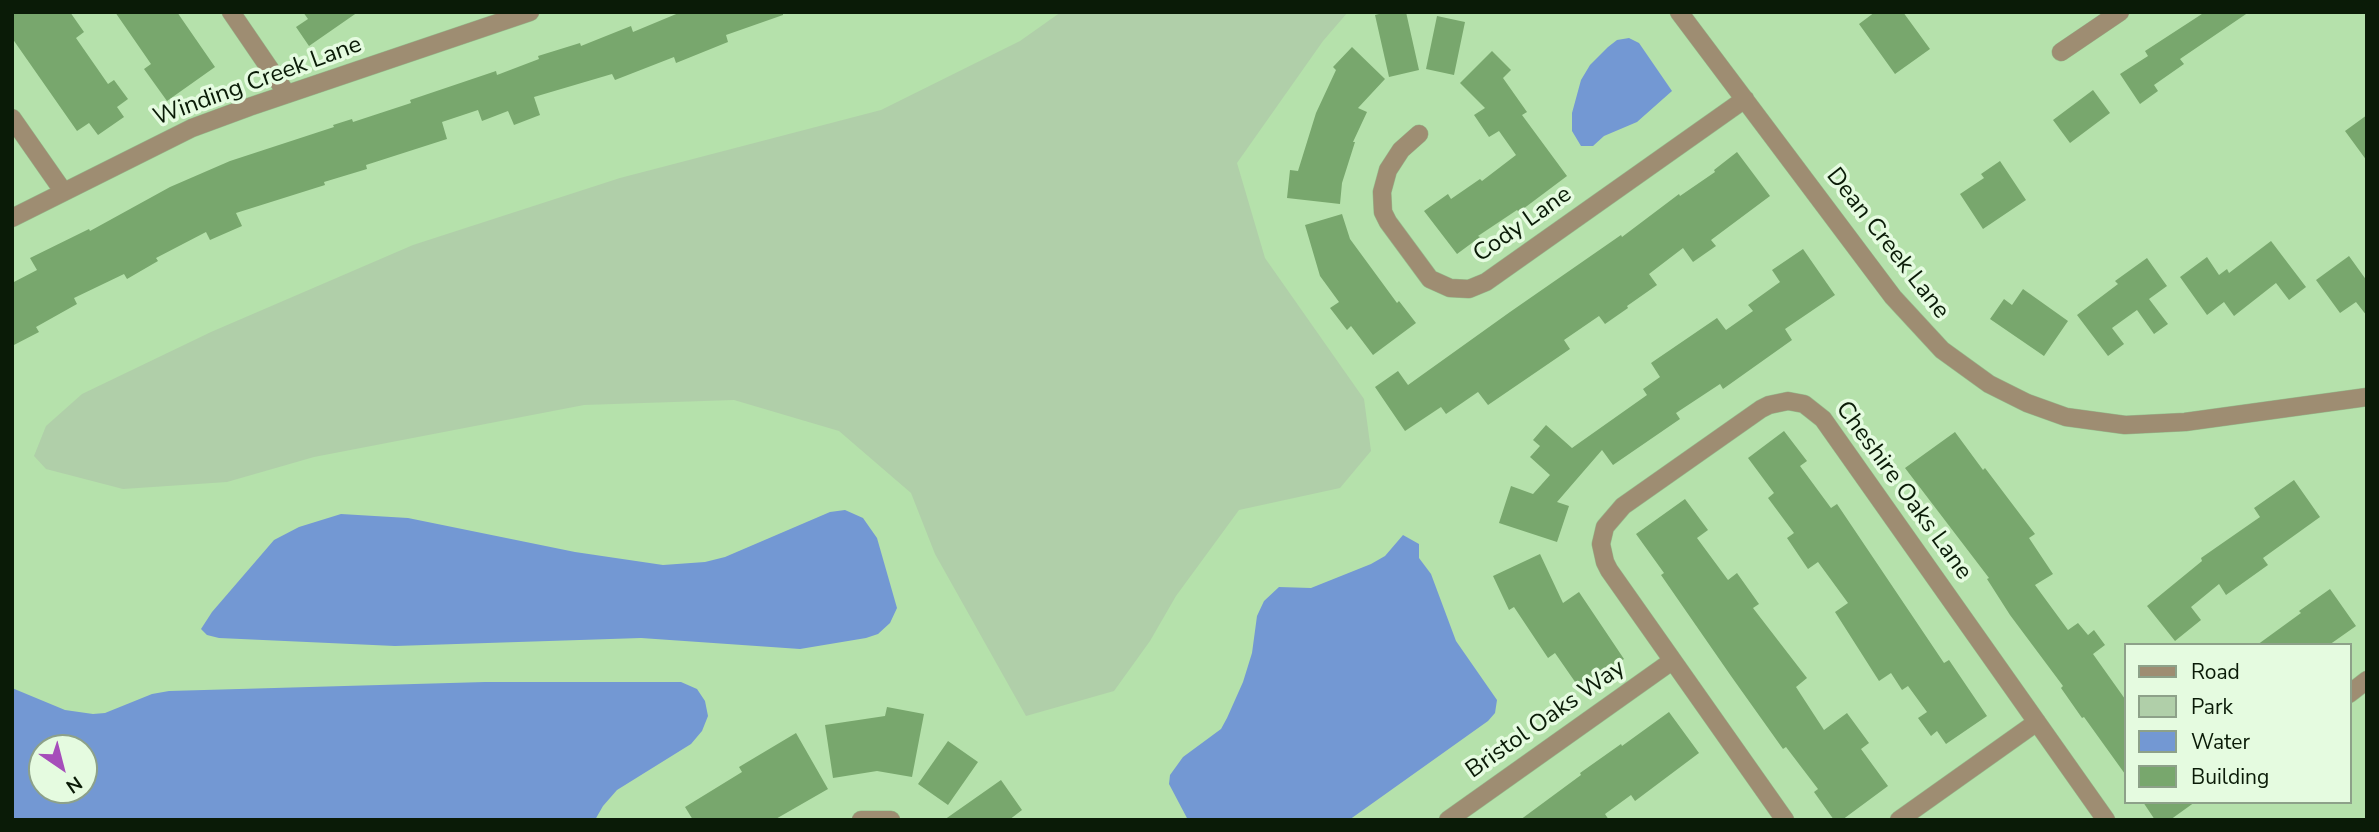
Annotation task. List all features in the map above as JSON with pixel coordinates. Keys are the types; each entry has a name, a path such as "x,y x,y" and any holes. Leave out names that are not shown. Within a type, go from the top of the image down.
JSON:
{"street":[{"path":"231,12 287,94"},
{"name":"Dean Creek Lane","path":"1679,12 1908,316 1956,361 2008,395 2066,417 2104,424 2143,425 2224,418 2367,397"},
{"path":"2062,52 2119,12"},
{"name":"Winding Creek Lane","path":"12,218 192,128 526,13"},
{"name":"Cody Lane","path":"1419,134 1401,150 1388,170 1382,192 1383,212 1430,279 1450,288 1469,289 1486,282 1745,99"},
{"path":"12,118 63,191"},
{"name":"Cheshire Oaks Lane","path":"1785,820 1605,562 1601,544 1605,527 1615,512 1761,409 1778,402 1798,402 1811,408 1823,419 2106,820"},
{"name":"Bristol Oaks Way","path":"1448,820 1672,661"},
{"path":"2351,692 2367,680"},
{"path":"1899,820 2038,722"},
{"path":"861,820 891,820"}],"green space":[{"path":"1061,12 1348,12 1323,41 1237,163 1265,258 1364,399 1371,451 1340,488 1239,510 1176,596 1150,641 1114,691 1026,716 935,554 911,493 839,431 734,400 584,405 314,457 227,482 123,489 46,469 34,456 46,426 82,394 211,332 413,245 620,178 881,110 1020,41"}],"water":[{"path":"1629,38 1639,43 1672,91 1637,122 1604,136 1593,146 1581,146 1572,131 1572,113 1581,80 1590,65 1608,47 1617,40"},
{"path":"845,510 863,518 877,538 897,608 890,623 878,634 866,638 800,649 641,638 395,646 219,638 207,635 201,629 212,612 274,540 299,527 341,514 408,518 575,552 663,565 705,562 725,557 830,512"},
{"path":"1403,535 1419,544 1419,558 1431,574 1456,641 1497,700 1495,713 1488,721 1349,820 1188,820 1169,784 1170,775 1183,757 1221,729 1227,718 1243,682 1252,653 1257,616 1264,601 1279,587 1311,588 1371,564 1385,556"},
{"path":"485,682 681,682 697,689 705,701 708,716 702,731 691,744 617,790 595,820 12,820 12,688 65,710 93,714 105,713 152,694 169,691"}],"building":[{"path":"12,12 70,12 84,32 76,38 108,84 114,80 128,99 117,107 124,117 98,135 89,123 77,131 12,38"},
{"path":"115,12 177,12 215,67 167,101 144,69 151,64"},
{"path":"303,12 358,12 309,46 296,27 308,19"},
{"path":"681,12 783,12 783,15 726,35 728,42 676,63 674,57 615,80 612,74 534,97 540,115 514,125 508,111 482,121 478,110 442,122 447,139 366,165 367,169 324,182 325,185 236,213 242,226 210,240 206,232 156,258 158,261 127,279 124,274 74,298 77,304 36,327 39,332 12,346 12,283 37,270 30,258 89,229 90,231 170,187 230,161 334,127 333,125 352,119 353,122 411,103 410,100 496,71 497,75 539,59 538,56 580,43 581,46 631,26 633,32"},
{"path":"1406,12 1419,70 1389,77 1375,15"},
{"path":"1875,12 1903,12 1930,49 1895,74 1859,24"},
{"path":"2205,12 2249,12 2180,59 2184,64 2154,85 2158,91 2140,104 2120,74 2148,56 2145,51"},
{"path":"1437,16 1465,22 1454,75 1426,69"},
{"path":"1352,47 1385,79 1358,108 1367,112 1353,142 1342,183 1340,204 1287,198 1290,170 1298,171 1316,113 1336,70 1333,67"},
{"path":"1492,51 1511,70 1503,78 1527,112 1522,115 1567,176 1519,212 1517,210 1478,236 1480,237 1457,254 1424,211 1448,194 1451,199 1480,179 1482,181 1516,155 1499,131 1489,137 1474,115 1485,108 1460,83"},
{"path":"2093,90 2110,113 2070,143 2053,120"},
{"path":"2367,115 2367,161 2345,131"},
{"path":"1737,152 1770,196 1711,240 1716,246 1693,262 1683,248 1649,274 1657,285 1605,324 1599,316 1564,340 1570,349 1488,405 1478,392 1446,414 1441,407 1405,431 1375,387 1398,371 1408,385 1621,235 1622,237 1679,194 1680,196 1715,172 1714,170"},
{"path":"2000,161 2026,200 1983,229 1960,194 1984,178 1981,174"},
{"path":"1342,214 1350,239 1397,303 1399,301 1416,323 1373,355 1351,326 1347,330 1330,308 1339,302 1320,276 1305,225"},
{"path":"2271,241 2306,287 2289,300 2276,283 2234,316 2224,302 2207,315 2180,277 2207,257 2219,275 2227,269 2229,273"},
{"path":"1803,249 1835,295 1785,329 1792,340 1723,389 1720,384 1676,413 1680,419 1613,465 1602,450 1557,502 1569,506 1557,542 1499,523 1511,486 1533,494 1550,475 1530,457 1540,446 1533,440 1546,425 1572,448 1647,395 1643,389 1660,377 1651,363 1717,318 1726,330 1753,311 1748,305 1780,282 1772,270"},
{"path":"2349,256 2367,281 2367,316 2356,302 2340,313 2316,280"},
{"path":"2147,258 2167,286 2149,299 2168,324 2154,334 2137,310 2112,328 2124,344 2108,356 2077,315 2118,284 2115,281"},
{"path":"2023,289 2068,321 2044,356 1990,319 2004,299 2012,305"},
{"path":"1784,431 1807,461 1800,466 1831,508 1837,504 1944,663 1949,660 1987,716 1946,744 1937,731 1931,736 1918,718 1927,712 1908,686 1902,690 1891,673 1879,681 1835,612 1848,603 1818,562 1808,569 1787,538 1794,533 1768,498 1774,493 1748,458"},
{"path":"1955,432 2035,534 2029,538 2053,574 2035,585 2068,630 2078,623 2088,635 2094,630 2105,645 2093,654 2124,698 2124,773 2010,615 1987,579 1989,578 1905,468"},
{"path":"2294,480 2320,517 2263,558 2268,565 2226,595 2219,584 2191,607 2201,620 2175,641 2147,606 2202,561 2201,558 2260,517 2254,508"},
{"path":"1685,499 1708,530 1697,538 1728,580 1737,573 1759,604 1753,608 1807,678 1796,687 1824,730 1847,713 1869,743 1861,749 1888,786 1842,820 1834,820 1814,792 1818,789 1786,747 1783,749 1661,575 1664,573 1636,534"},
{"path":"1540,554 1563,603 1579,592 1624,659 1580,689 1555,653 1548,658 1514,607 1509,610 1493,576"},
{"path":"2330,589 2356,626 2332,643 2260,643 2301,613 2299,611"},
{"path":"887,707 924,714 912,777 877,771 833,778 825,725 885,716"},
{"path":"1669,712 1699,753 1635,801 1631,795 1605,814 1609,820 1520,820 1581,775 1580,773"},
{"path":"796,733 828,789 774,820 693,820 685,807 742,772 739,767"},
{"path":"948,741 978,762 948,805 918,784"},
{"path":"1001,780 1022,810 1009,820 944,820"},
{"path":"2144,804 2192,804 2170,820 2155,820"}]}
